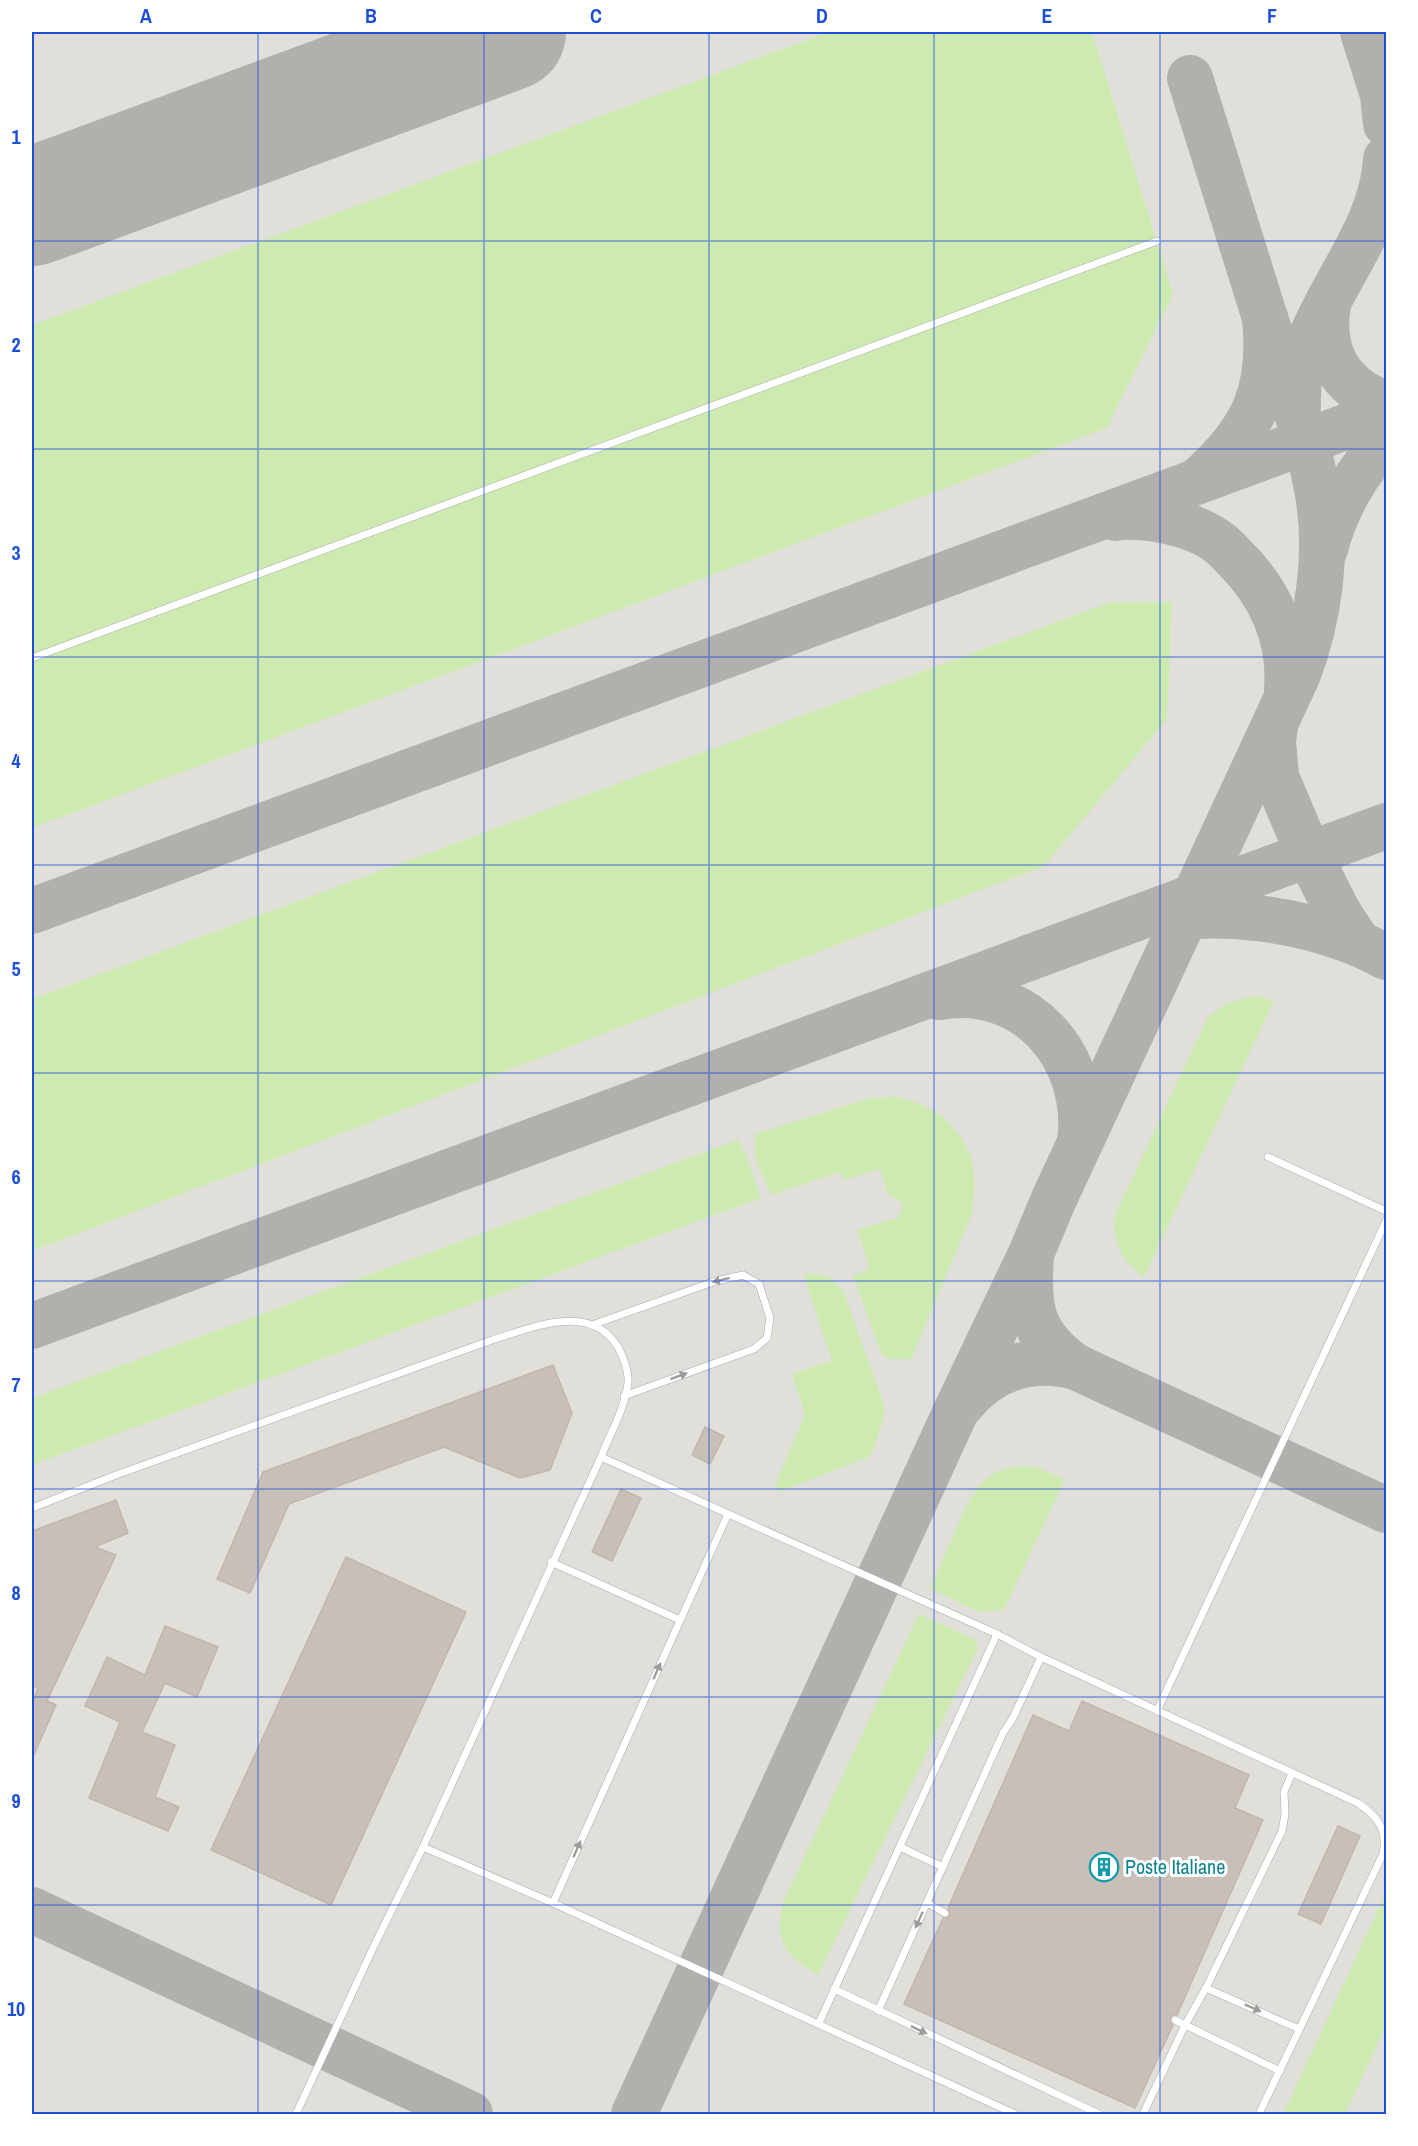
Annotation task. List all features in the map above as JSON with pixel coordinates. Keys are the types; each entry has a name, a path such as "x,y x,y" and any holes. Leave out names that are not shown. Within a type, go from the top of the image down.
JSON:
{"lane":[{"path":"32,658 1157,241"},
{"path":"1268,1157 1386,1211"},
{"path":"1157,1711 1386,1221"},
{"path":"592,1325 716,1281 743,1275 759,1284 770,1318 767,1338 754,1349 624,1396"},
{"path":"32,1508 116,1475 492,1341 552,1322 577,1320 599,1328 615,1342 622,1354 628,1382 601,1456 423,1847 374,1946 296,2115"},
{"path":"601,1456 997,1634 1041,1657 1358,1803 1373,1813 1380,1822 1384,1834 1383,1854 1259,2115"},
{"path":"554,1903 728,1514"},
{"path":"551,1562 680,1620"},
{"path":"819,2023 997,1634"},
{"path":"878,2011 1003,1733 1013,1718 1041,1657"},
{"path":"1143,2115 1185,2025 1206,1988 1282,1831 1285,1814 1284,1792 1292,1773"},
{"path":"423,1847 554,1903 1015,2115"},
{"path":"900,1847 943,1867"},
{"path":"927,1903 945,1913"},
{"path":"1206,1988 1299,2029"},
{"path":"834,1989 1098,2115"},
{"path":"1175,2020 1280,2071"}],"shaded area":[{"path":"32,32 1386,32 1386,2114 32,2114"}],"green space":[{"path":"829,32 1092,32 1173,294 1107,428 32,828 32,325"},
{"path":"1111,602 1172,602 1167,719 1044,866 32,1251 32,999"},
{"path":"1259,996 1274,1001 1144,1277 1129,1264 1120,1250 1115,1233 1116,1213 1207,1019 1231,1003"},
{"path":"897,1097 921,1104 943,1117 960,1136 972,1158 975,1184 972,1214 911,1359 890,1359 881,1353 853,1276 870,1269 857,1230 897,1218 903,1207 900,1201 888,1195 880,1169 844,1180 841,1172 771,1195 755,1157 755,1134 871,1098"},
{"path":"738,1140 746,1155 761,1198 32,1465 32,1398"},
{"path":"812,1273 830,1277 843,1290 884,1405 884,1417 869,1457 782,1491 777,1488 776,1482 805,1415 792,1374 832,1361 804,1276"},
{"path":"1026,1466 1038,1468 1065,1479 1004,1610 979,1612 930,1589 963,1513 979,1486 996,1472"},
{"path":"919,1614 974,1639 978,1646 977,1650 818,1975 789,1953 784,1945 780,1926 784,1900"},
{"path":"1386,1893 1386,2026 1345,2114 1283,2114"}],"building":[{"path":"553,1365 572,1413 550,1470 520,1478 444,1447 289,1504 250,1593 217,1579 263,1472"},
{"path":"705,1427 724,1436 710,1464 692,1455"},
{"path":"621,1489 641,1498 612,1561 592,1552"},
{"path":"116,1500 128,1533 95,1547 116,1555 47,1701 56,1705 32,1759 32,1702 38,1688 32,1685 32,1531"},
{"path":"346,1557 466,1612 331,1905 211,1850"},
{"path":"165,1626 218,1647 197,1697 165,1683 142,1732 175,1745 155,1797 179,1807 168,1831 89,1798 120,1722 85,1706 107,1657 145,1675"},
{"name":"Poste Italiane","path":"1082,1701 1249,1775 1235,1808 1263,1820 1177,2015 1172,2015 1170,2018 1173,2025 1135,2108 904,2004 943,1918 950,1915 948,1908 1033,1715 1069,1731"},
{"path":"1338,1826 1360,1836 1321,1924 1298,1914"}],"taxiway":[{"path":"1363,32 1383,95 1386,124"},
{"path":"1190,78 1265,318 1266,344 1262,388 1256,407 1234,443 1201,478"},
{"path":"1298,406 1300,374 1309,343 1370,222 1381,191 1386,159"},
{"path":"1328,304 1327,338 1337,366 1356,389 1386,404"},
{"path":"634,2114 956,1411 1031,1254 1053,1201 1298,674 1311,631 1320,586 1321,516 1308,450 1265,318"},
{"path":"32,911 1386,412"},
{"path":"1325,549 1329,534 1348,491 1375,453 1386,442"},
{"path":"1115,518 1141,517 1177,523 1209,536 1228,551 1258,585 1276,617 1285,652 1287,689"},
{"path":"1275,726 1273,741 1276,777 1309,855 1338,912 1359,944"},
{"path":"32,1326 1386,826"},
{"path":"1172,918 1239,916 1284,922 1328,933 1386,957"},
{"path":"939,997 971,995 1000,1002 1025,1014 1047,1032 1063,1055 1075,1082 1081,1111 1080,1142"},
{"path":"1031,1256 1030,1291 1035,1319 1049,1344 1076,1367"},
{"path":"962,1404 986,1381 1013,1368 1044,1363 1076,1367 1386,1510"},
{"path":"32,1910 470,2114"}],"runway":[{"path":"32,207 507,32"}],"place":[{"name":"Poste Italiane","path":"1104,1867"}]}
